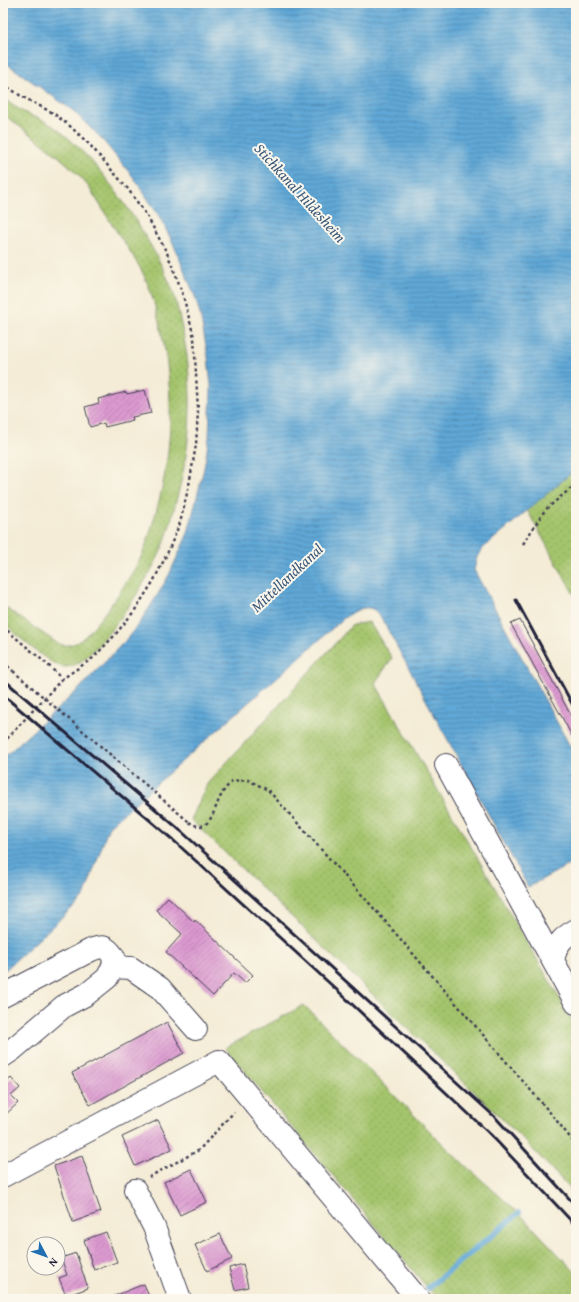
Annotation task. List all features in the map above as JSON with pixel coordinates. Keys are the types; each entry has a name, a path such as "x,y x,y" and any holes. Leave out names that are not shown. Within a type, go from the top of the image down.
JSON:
{"street":[{"path":"446,765 576,1003"},
{"path":"553,960 556,948 561,941 576,930"},
{"path":"3,996 100,946 108,949 114,957 113,967 107,978 88,994 64,1006 3,1056"},
{"path":"113,967 131,968 160,988 196,1029"},
{"path":"3,1176 219,1061 418,1299"},
{"path":"135,1190 154,1227 180,1299"}],"path":[{"path":"3,84 21,96 53,113 71,127 90,145 128,189 147,216 167,253 177,278 194,337 198,411 196,445 180,523 153,582 135,610 115,635 93,658 62,680 3,743"},
{"path":"523,544 545,510 576,484"},
{"path":"3,627 47,664 62,680"},
{"path":"3,662 189,822 197,826 206,824 210,820 222,794 232,781 248,780 268,790 378,913 553,1116 576,1145"},
{"path":"135,1190 143,1180 199,1150 248,1097"}],"green space":[{"path":"3,98 25,113 53,126 71,140 89,158 123,201 152,248 173,291 182,328 189,373 190,417 185,461 172,517 162,547 150,573 138,593 107,635 84,659 71,666 64,667 57,665 41,655 3,623 3,606 57,643 70,645 76,643 87,635 121,591 146,546 161,491 167,462 169,434 169,378 159,321 145,277 137,263 88,186 70,166 3,114"},
{"path":"576,469 576,598 527,510"},
{"path":"369,622 392,658 375,683 576,1026 576,1195 526,1142 191,820 207,784 352,625"},
{"path":"304,1005 457,1158 522,1216 576,1273 576,1299 437,1299 225,1048"}],"water":[{"path":"3,3 576,3 576,469 482,549 477,557 474,570 576,757 576,861 528,887 382,619 378,613 369,608 364,608 359,609 344,618 109,826 84,897 3,972 3,758 78,690 125,641 141,621 169,575 188,533 204,468 209,437 211,387 208,357 196,299 173,243 159,216 134,178 100,137 72,110 3,61"}],"building":[{"path":"145,390 151,413 132,417 133,420 105,427 104,423 90,427 85,407 99,403 98,399 126,392 127,394"},
{"path":"520,620 576,725 576,743 511,624"},
{"path":"168,897 194,922 195,920 253,975 245,983 234,973 213,996 166,952 182,934 156,910"},
{"path":"167,1022 184,1053 90,1105 72,1073"},
{"path":"11,1078 20,1088 11,1096 18,1103 3,1117 3,1085"},
{"path":"158,1120 172,1149 135,1166 122,1137"},
{"path":"82,1156 101,1212 73,1222 54,1166"},
{"path":"191,1169 207,1202 180,1215 164,1182"},
{"path":"106,1232 117,1262 94,1270 84,1240"},
{"path":"220,1234 232,1259 207,1271 195,1245"},
{"path":"76,1253 88,1288 66,1296 59,1278 67,1275 66,1256"},
{"path":"243,1264 248,1287 235,1290 229,1268"},
{"path":"144,1284 150,1299 107,1299"}],"waterway":[{"path":"428,1288 519,1213"}],"railway":[{"path":"516,600 576,711"},
{"path":"3,679 181,831 496,1118 576,1206"},
{"path":"3,695 173,840 338,991 491,1135 576,1226"}],"water label":[{"name":"Stichkanal Hildesheim","path":"300,193"},
{"name":"Mittellandkanal","path":"287,578"}]}
